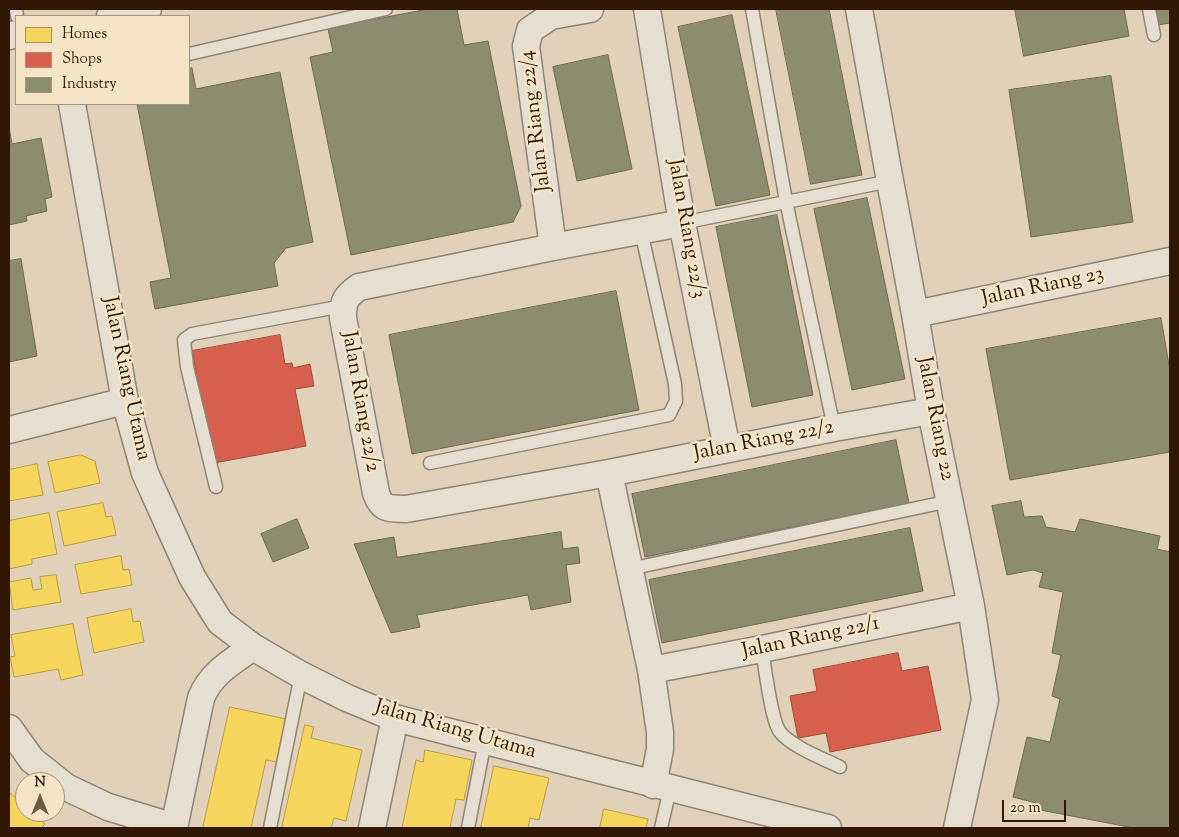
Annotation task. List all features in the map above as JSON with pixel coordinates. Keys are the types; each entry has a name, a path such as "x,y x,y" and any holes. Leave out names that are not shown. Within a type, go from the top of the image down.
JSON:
{"street":[{"name":"Jalan Riang 22/4","path":"553,246 526,46 530,30 551,16 590,9"},
{"name":"Jalan Riang 22/3","path":"647,9 682,223 727,449"},
{"name":"Jalan Riang 22","path":"859,9 931,412 971,606 985,700 958,828"},
{"name":"Jalan Riang Utama","path":"72,105 125,401 145,473 192,578 220,622 253,647 301,675 347,698 395,718 828,828"},
{"name":"Jalan Riang 22/2","path":"682,223 553,246 359,287 348,295 343,306 344,318 376,493 382,506 406,509 609,473 834,428 931,412"},
{"name":"Jalan Riang 23","path":"915,314 1170,261"},
{"path":"9,430 125,401"},
{"path":"609,473 651,670 660,732 662,787"},
{"name":"Jalan Riang 22/1","path":"651,670 971,606"},
{"path":"9,728 32,760 66,787 108,807 174,828 201,698 206,685 215,675 253,647"},
{"path":"372,828 395,718"}],"lane":[{"path":"190,54 386,9"},
{"path":"752,9 786,201 834,428"},
{"path":"1149,9 1154,35"},
{"name":"Jalan Riang 22/2","path":"682,223 890,181"},
{"path":"430,463 669,415 676,401 676,384 641,231"},
{"path":"216,487 187,367 184,340 192,334 343,306"},
{"path":"629,569 950,501"},
{"path":"762,649 774,716 779,731 796,744 840,767"},
{"path":"270,828 301,675"},
{"path":"468,828 485,741"},
{"path":"662,787 662,828"}],"building: Homes":[{"path":"81,455 95,461 100,483 55,493 48,462"},
{"path":"37,464 43,495 9,501 9,470"},
{"path":"103,503 106,517 112,516 116,535 64,546 57,512"},
{"path":"49,513 57,554 32,559 32,564 9,569 9,521"},
{"path":"121,556 123,570 129,569 132,585 81,594 75,565"},
{"path":"56,575 61,602 13,610 9,582 31,578 33,590 42,589 40,577"},
{"path":"131,609 133,622 140,621 144,642 94,653 87,618"},
{"path":"73,624 83,675 61,680 58,669 14,677 10,657 15,656 11,635"},
{"path":"230,707 286,719 277,762 266,760 251,828 203,828"},
{"path":"305,725 314,727 311,738 362,750 346,821 334,818 331,828 282,828"},
{"path":"425,750 472,760 464,800 456,799 450,828 402,828 416,760 423,762"},
{"path":"494,766 549,778 539,820 530,818 528,828 481,828"},
{"path":"9,792 15,797 15,822 43,822 45,824 41,828 9,828"},
{"path":"604,809 648,819 646,828 600,828"}],"building: Shops":[{"path":"280,335 285,364 292,363 293,368 310,364 314,386 295,389 306,446 214,463 192,351"},
{"path":"898,653 902,671 928,666 941,730 830,752 826,733 798,738 790,696 817,691 813,670"}],"building: Industry":[{"path":"428,9 457,9 464,45 488,41 521,206 513,222 351,255 310,57 333,52 328,29"},
{"path":"776,9 829,9 862,175 811,184"},
{"path":"1015,9 1124,9 1129,36 1024,56"},
{"path":"1154,9 1170,9 1170,23 1158,25"},
{"path":"732,15 770,195 716,206 678,27"},
{"path":"608,55 632,169 577,181 553,67"},
{"path":"192,68 196,89 280,72 313,242 286,248 274,263 278,286 155,309 150,282 171,278 137,105 190,105 190,69"},
{"path":"1111,76 1133,222 1031,237 1009,90"},
{"path":"9,127 12,144 41,138 52,197 45,199 47,211 26,216 27,221 9,225"},
{"path":"867,198 905,379 852,390 814,209"},
{"path":"777,215 813,395 752,407 716,227"},
{"path":"21,259 37,356 9,362 9,261"},
{"path":"616,291 639,410 412,454 389,335"},
{"path":"1161,318 1170,371 1170,452 1010,480 986,349"},
{"path":"896,440 909,503 645,557 632,494"},
{"path":"1021,501 1024,517 1042,516 1046,527 1075,532 1080,519 1160,536 1157,549 1170,552 1170,828 1134,828 1035,809 1036,803 1013,797 1027,737 1050,742 1060,699 1052,696 1061,655 1052,653 1063,592 1039,587 1043,573 1033,570 1007,575 992,506"},
{"path":"297,519 309,548 273,562 261,534"},
{"path":"910,528 923,591 662,643 649,580"},
{"path":"561,532 563,549 578,547 580,563 566,565 571,602 531,610 528,595 417,615 420,627 391,633 354,544 394,537 397,557"}]}
